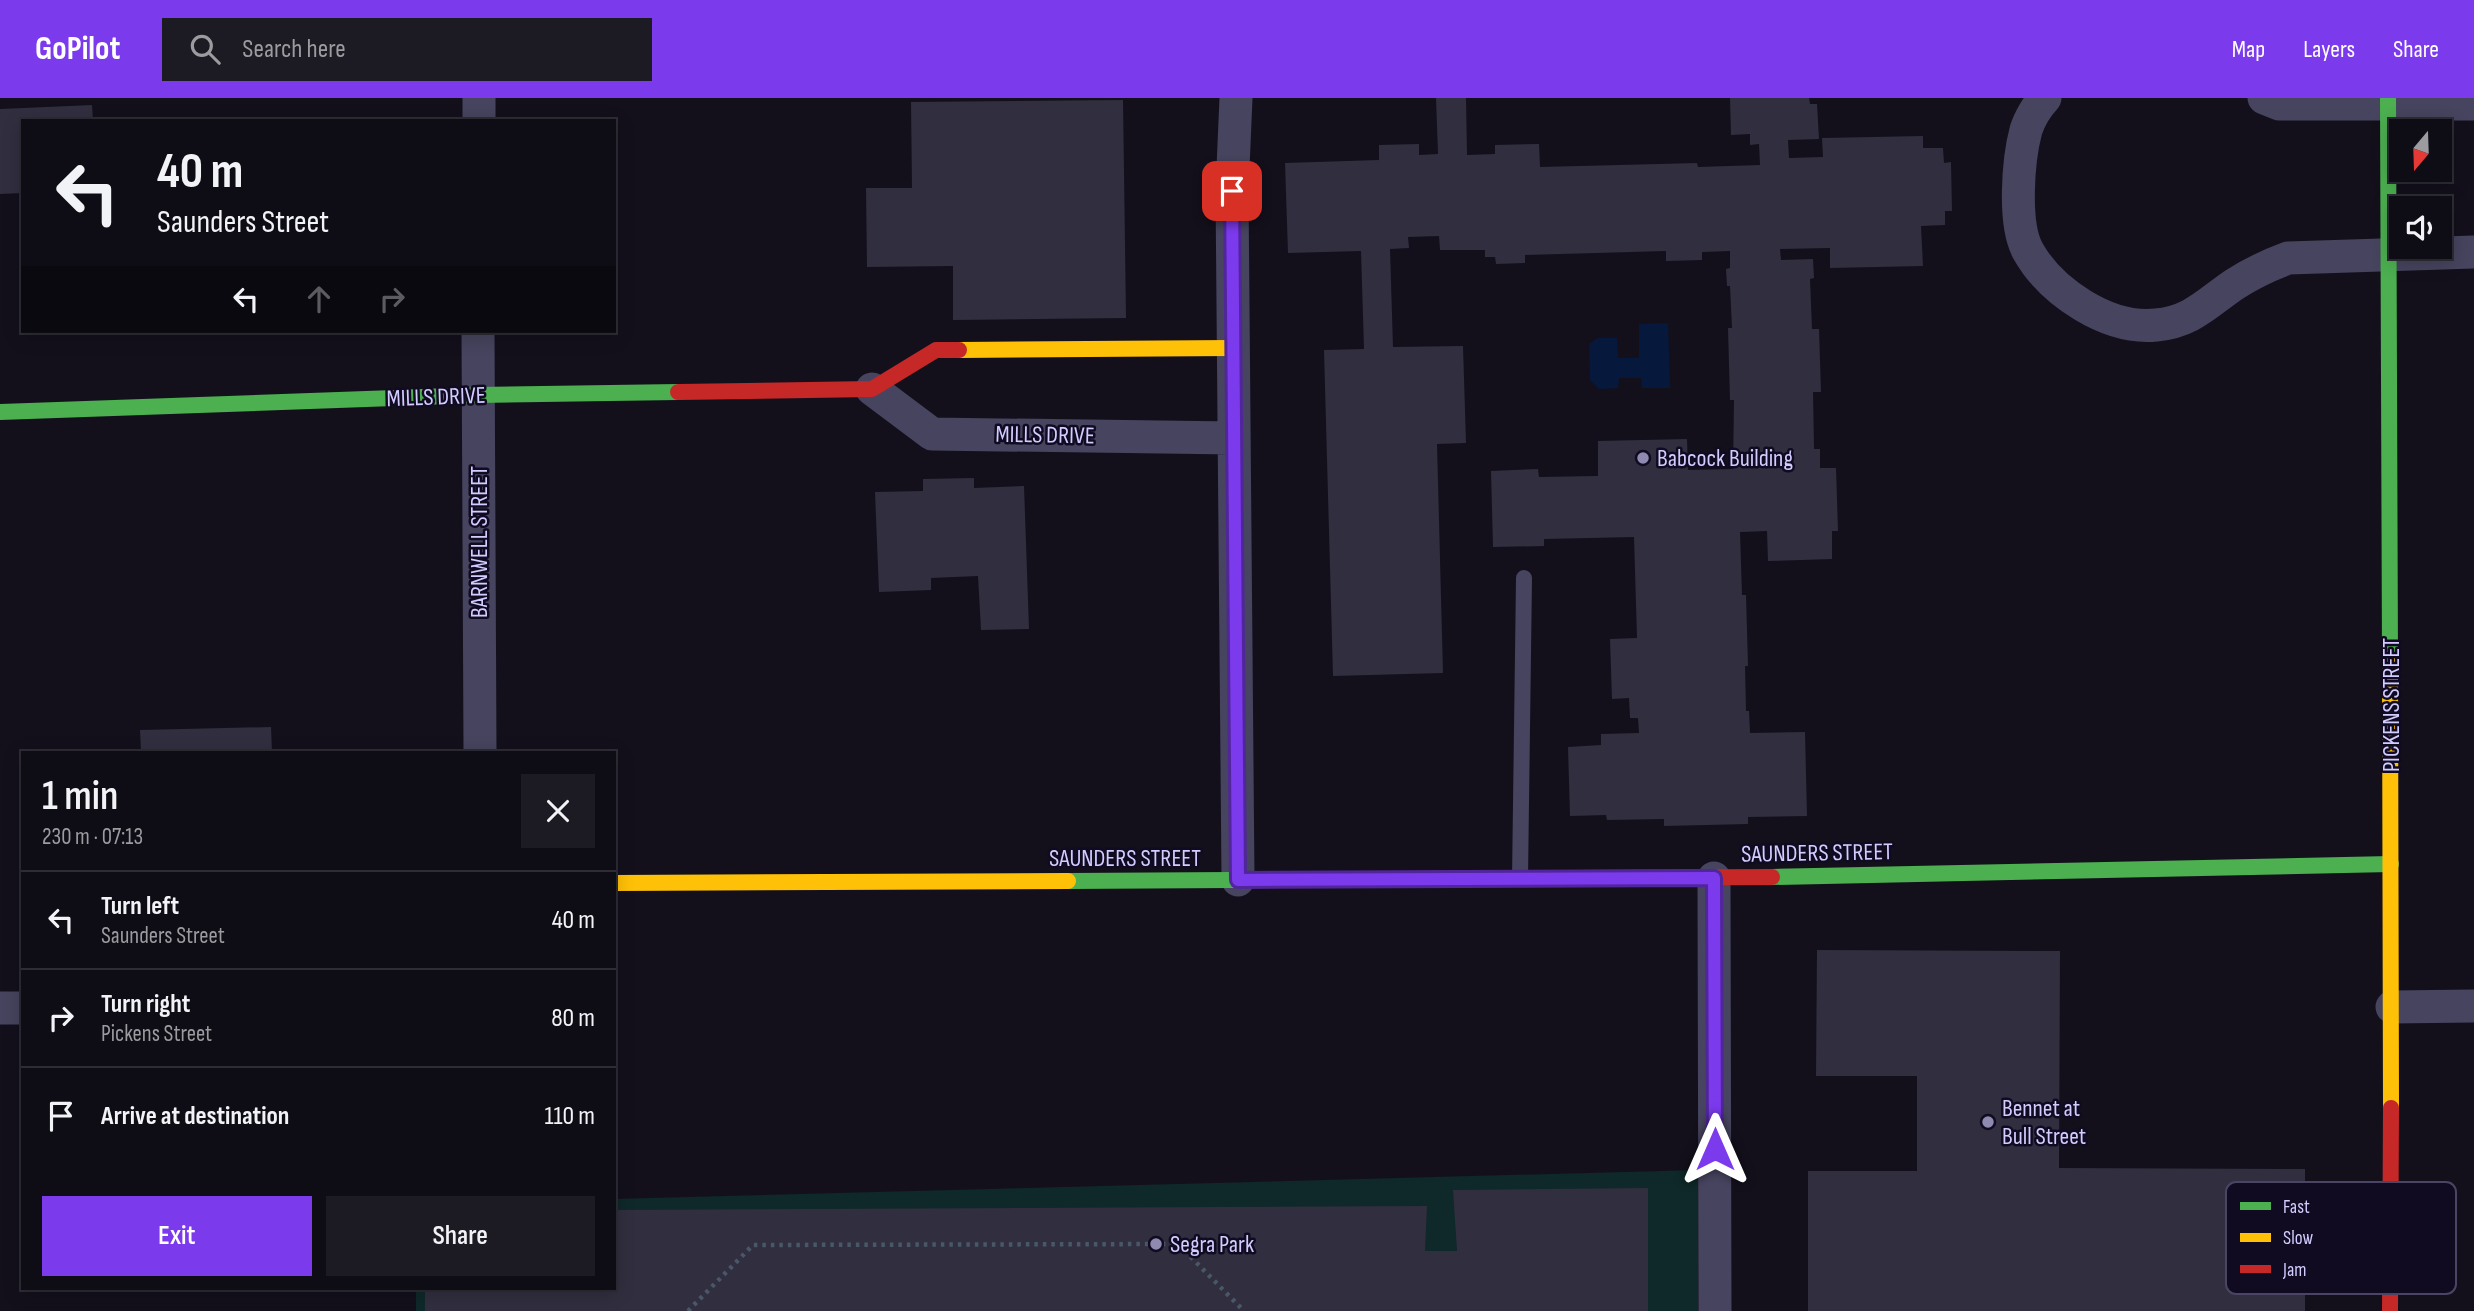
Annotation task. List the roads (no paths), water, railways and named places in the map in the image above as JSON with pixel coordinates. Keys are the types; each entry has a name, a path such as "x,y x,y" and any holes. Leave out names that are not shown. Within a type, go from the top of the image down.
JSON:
{"street":[{"path":"479,98 479,119"},
{"path":"1236,98 1232,191 1238,880"},
{"path":"2045,98 2026,129 2019,187 2022,238 2028,253 2049,278 2071,297 2097,312 2121,322 2156,325 2195,315 2233,286 2263,268 2288,258 2389,256"},
{"path":"2264,98 2279,104 2388,101 2474,104"},
{"name":"PICKENS STREET","path":"2388,101 2389,256"},
{"path":"2452,253 2474,252"},
{"name":"PICKENS STREET","path":"2389,259 2391,1182"},
{"name":"BARNWELL STREET","path":"478,333 480,751"},
{"path":"872,389 936,350 1233,348"},
{"name":"MILLS DRIVE","path":"0,412 478,395 872,389 932,434 1234,438"},
{"name":"SAUNDERS STREET","path":"616,883 1714,878 2391,864"},
{"path":"1714,878 1715,1311"},
{"path":"2392,1007 2474,1006"},
{"path":"0,1008 21,1008"}],"lane":[{"path":"1520,879 1524,579"}],"water":[{"path":"1668,323 1670,388 1642,388 1641,378 1619,378 1618,388 1599,389 1590,380 1589,344 1598,338 1617,338 1618,358 1639,358 1639,324"}],"place":[{"name":"Babcock Building","path":"1643,458"},
{"name":"Bennet at Bull Street","path":"1988,1122"},
{"name":"Segra Park","path":"1156,1244"}]}
